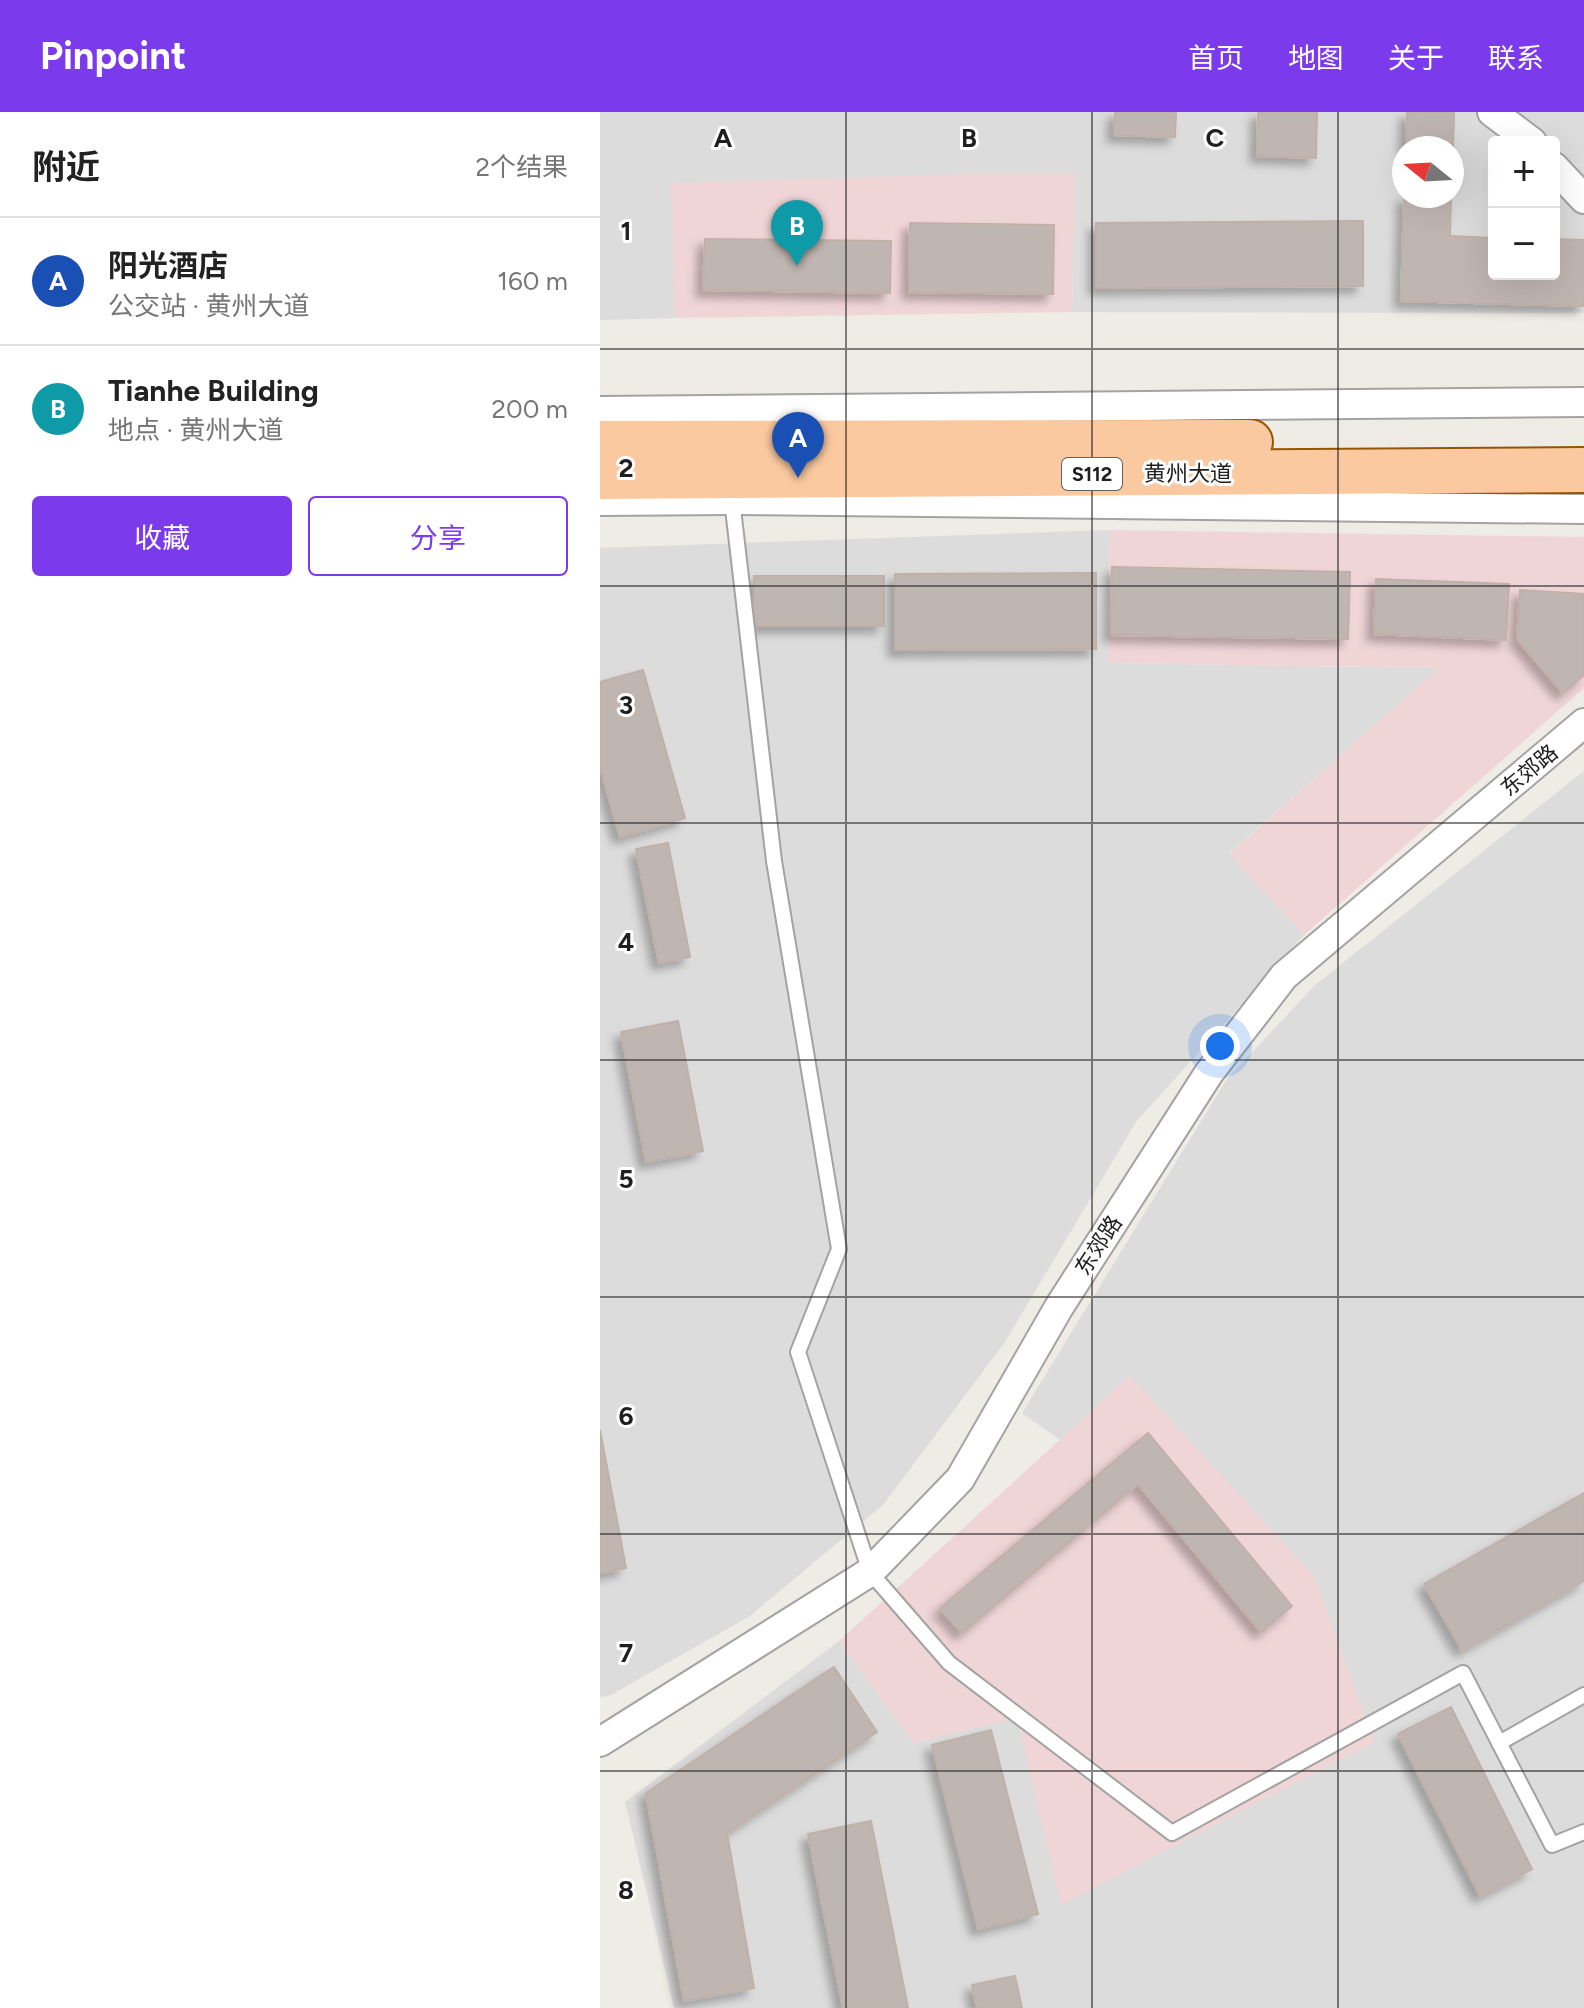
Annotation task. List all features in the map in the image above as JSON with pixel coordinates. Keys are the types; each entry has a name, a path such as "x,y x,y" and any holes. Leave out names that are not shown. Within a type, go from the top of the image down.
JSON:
{"main road":[{"name":"黄州大道","path":"600,443 1584,442"},
{"name":"黄州大道","path":"600,477 1584,470"}],"street":[{"path":"1492,112 1524,136"},
{"path":"1560,173 1584,199"},
{"path":"600,411 1584,402"},
{"path":"600,501 1584,509"},
{"name":"东郊路","path":"600,1742 870,1572 960,1479 1059,1307 1200,1086 1284,976 1584,723"}],"lane":[{"path":"732,500 774,861 839,1249 798,1352 870,1572 949,1663 1172,1833 1463,1673 1552,1845 1584,1832"},
{"path":"1499,1743 1584,1695"}],"shaded area":[{"path":"600,112 1584,112 1584,313 1072,312 1074,174 672,183 675,318 600,320"},
{"path":"996,173 1075,174 1072,312 675,318 671,183"},
{"path":"1110,530 1108,663 1440,668 1229,853 1304,935 1136,1122 1005,1342 883,1505 750,1616 609,1696 600,1697 600,548"},
{"path":"1110,530 1584,537 1584,688 1304,935 1229,854 1439,668 1108,663"},
{"path":"1584,771 1584,2008 674,2008 625,1802 839,1641 914,1743 1130,1376 1060,1440 1022,1413 1227,1079 1315,985"},
{"path":"1130,1376 1314,1576 1374,1742 1061,1905 1017,1718 914,1743 839,1641"}],"building":[{"path":"1115,112 1176,112 1175,137 1114,135"},
{"path":"1258,112 1317,112 1316,158 1257,156"},
{"path":"1407,112 1454,112 1453,136 1406,136"},
{"path":"1404,208 1451,208 1450,236 1488,238 1488,280 1560,280 1560,239 1584,240 1584,306 1401,301"},
{"path":"1363,221 1363,286 1096,288 1096,223"},
{"path":"910,223 1054,225 1053,294 909,292"},
{"path":"705,239 891,241 890,293 703,290"},
{"path":"1112,567 1350,572 1348,639 1111,635"},
{"path":"1096,573 1096,649 895,650 895,574"},
{"path":"754,576 884,576 884,626 754,626"},
{"path":"1376,579 1509,584 1506,640 1374,634"},
{"path":"1520,590 1584,594 1584,675 1563,693 1517,639"},
{"path":"643,670 685,818 620,837 600,766 600,682"},
{"path":"668,843 690,957 659,963 636,849"},
{"path":"678,1021 703,1151 646,1162 621,1032"},
{"path":"600,1430 626,1568 600,1573"},
{"path":"1148,1433 1292,1606 1261,1632 1138,1484 962,1633 940,1608"},
{"path":"1584,1493 1584,1581 1462,1650 1424,1584"},
{"path":"834,1667 877,1732 727,1833 754,1988 684,2001 646,1793"},
{"path":"1451,1707 1532,1869 1480,1896 1398,1734"},
{"path":"991,1730 1038,1914 978,1929 932,1745"},
{"path":"871,1821 908,2008 843,2008 808,1834"},
{"path":"1015,1976 1022,2008 977,2008 972,1985"}],"place":[{"name":"Tianhe Building","path":"797,266"},
{"name":"阳光酒店","path":"798,478"}]}
